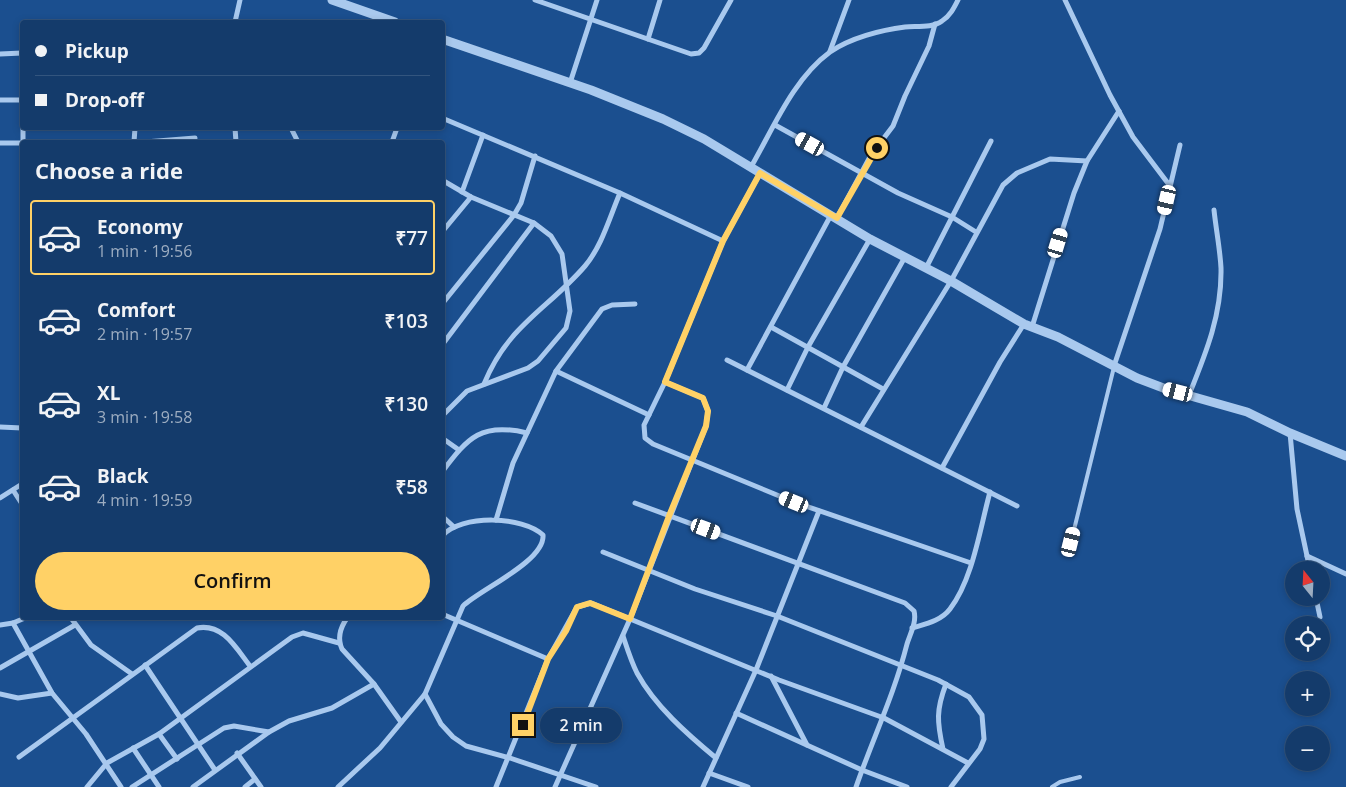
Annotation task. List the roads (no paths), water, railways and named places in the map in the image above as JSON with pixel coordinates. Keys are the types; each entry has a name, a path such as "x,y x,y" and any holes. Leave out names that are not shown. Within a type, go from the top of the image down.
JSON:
{"street":[{"path":"235,20 240,0"},
{"path":"332,0 356,4 391,20"},
{"path":"535,0 685,53 699,52 704,48 731,0"},
{"path":"570,84 597,0"},
{"path":"648,39 660,0"},
{"path":"830,52 849,0"},
{"path":"751,167 792,95 814,66 830,52 846,43 867,36 903,27 936,24 950,14 958,0"},
{"path":"1065,0 1133,137 1170,186"},
{"path":"747,370 834,216 871,156 893,126 929,46 936,24"},
{"path":"445,40 663,119 704,139 870,239 951,280 1028,326 1058,338 1114,367 1166,389 1247,412 1346,456"},
{"path":"0,54 20,53"},
{"path":"0,100 20,100"},
{"path":"942,468 1000,362 1028,326 1087,161 1119,111"},
{"path":"445,119 620,193 723,241"},
{"path":"775,125 861,173 952,217 976,232"},
{"path":"462,192 483,135"},
{"path":"170,140 195,138"},
{"path":"926,268 991,141"},
{"path":"0,143 20,143"},
{"path":"1114,367 1160,229 1180,145"},
{"path":"445,300 514,215 521,203 534,156"},
{"path":"861,427 951,280 1003,185 1017,173 1050,159 1087,161"},
{"path":"760,173 723,241 665,382 644,425 645,438 652,444 819,511 971,563"},
{"path":"445,182 471,197 534,223 551,236 558,244 567,283 570,311 569,322 550,348 528,368 467,391 445,413"},
{"path":"484,384 494,360 515,332 567,283 592,255 620,193"},
{"path":"445,228 471,197"},
{"path":"1189,395 1210,345 1219,306 1221,267 1214,210"},
{"path":"445,341 534,223"},
{"path":"786,390 808,347 870,239"},
{"path":"824,408 844,367 905,257"},
{"path":"496,520 513,463 556,371 602,309 612,305 635,304"},
{"path":"771,327 883,389"},
{"path":"727,360 1017,506"},
{"path":"556,371 649,415"},
{"path":"555,787 630,619 706,426 707,405 703,398 665,382"},
{"path":"0,427 20,428"},
{"path":"445,468 459,450 472,438 496,429 506,428 527,433"},
{"path":"1290,432 1297,509 1307,561"},
{"path":"445,440 459,450"},
{"path":"0,498 20,485"},
{"path":"13,490 20,501"},
{"path":"912,628 934,621 949,610 966,580 990,492"},
{"path":"635,503 905,603 915,614 902,666 884,718 856,787"},
{"path":"703,787 756,670 819,511"},
{"path":"445,519 454,527"},
{"path":"338,787 380,748 425,694 455,619 463,606 472,597 531,560 541,547 543,535 538,531 496,520 469,522 454,527 445,534"},
{"path":"603,552 696,589 777,616 946,684 969,697 982,715 984,739 980,749 951,787"},
{"path":"1306,556 1346,574"},
{"path":"496,787 510,758 548,659 566,631 577,607 581,604 590,603 770,676 884,718 968,763"},
{"path":"445,615 548,659"},
{"path":"0,625 20,620"},
{"path":"72,620 91,645 132,674"},
{"path":"344,620 339,643 345,654 374,684 401,722"},
{"path":"13,623 52,693 107,763 121,787"},
{"path":"0,668 28,650 75,625"},
{"path":"19,757 73,719 144,664 196,628 215,629 228,637 250,666"},
{"path":"87,787 107,763 158,734 292,637 303,633 339,643"},
{"path":"622,636 636,672 650,694 696,741 716,758"},
{"path":"144,664 215,770"},
{"path":"770,676 807,745"},
{"path":"192,787 269,732 289,721 332,708 374,684"},
{"path":"943,749 937,716 938,704 946,684"},
{"path":"0,694 18,698 52,693"},
{"path":"425,694 441,724 453,737 466,746 561,774 596,787"},
{"path":"736,713 862,770 907,787"},
{"path":"132,787 152,776 224,728 234,726 269,732"},
{"path":"158,734 177,759"},
{"path":"133,748 159,787"},
{"path":"237,754 261,787"},
{"path":"709,773 748,787"},
{"path":"245,787 256,779"}],"lane":[{"path":"1071,542 1114,367"},
{"path":"1052,787 1060,782 1080,777"}]}
